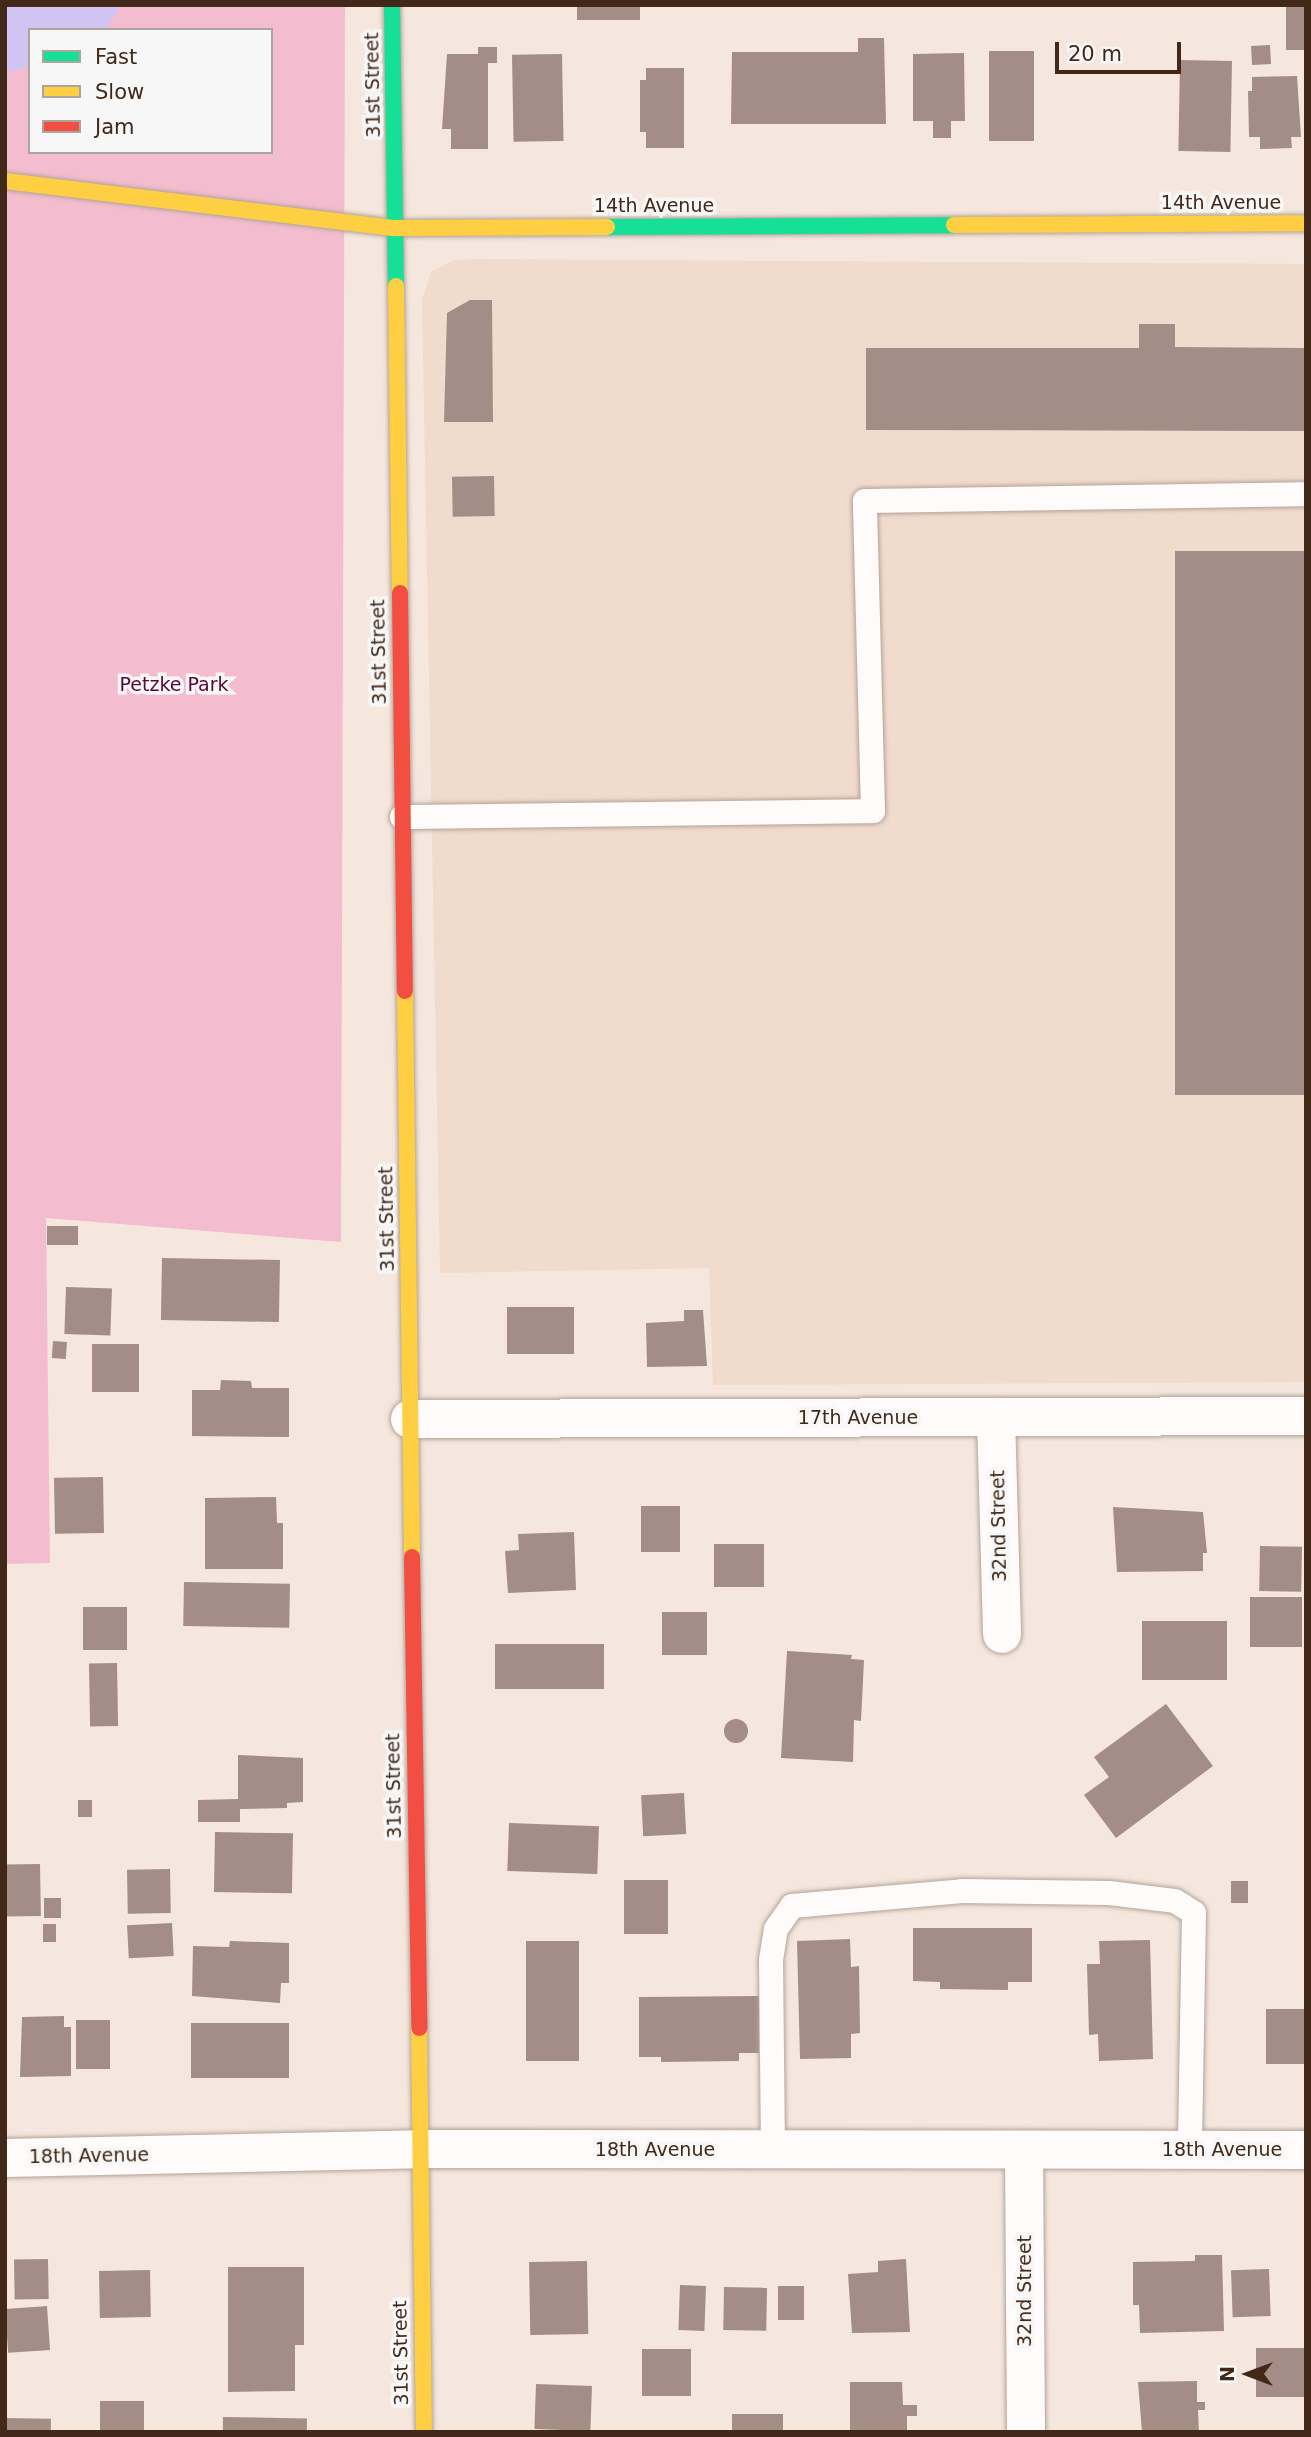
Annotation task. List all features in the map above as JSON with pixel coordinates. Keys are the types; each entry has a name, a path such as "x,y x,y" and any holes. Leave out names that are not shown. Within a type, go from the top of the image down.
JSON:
{"street":[{"name":"31st Street","path":"393,5 424,2432"},
{"name":"14th Avenue","path":"5,181 395,228 1306,223"},
{"name":"17th Avenue","path":"410,1419 1306,1416"},
{"name":"32nd Street","path":"996,1417 1002,1634"},
{"name":"18th Avenue","path":"5,2158 419,2150 1306,2151"},
{"name":"32nd Street","path":"1024,2151 1026,2432"}],"lane":[{"path":"402,817 873,811 865,501 1306,494"},
{"path":"773,2151 771,1960 776,1929 792,1906 962,1891 1109,1894 1175,1901 1194,1913 1190,2151"}],"shaded area":[{"path":"5,5 122,5 106,28 28,28 28,67 14,71 5,70"},
{"path":"454,260 1306,264 1306,1382 713,1385 709,1268 440,1273 422,300 431,272"}],"green space":[{"name":"Petzke Park","path":"5,5 345,5 341,1242 46,1218 50,1563 5,1564"}],"building":[{"path":"577,5 640,5 640,20 577,20"},
{"path":"1286,6 1306,6 1306,50 1286,50"},
{"path":"858,38 884,38 886,124 731,124 732,52 858,52"},
{"path":"1270,45 1271,64 1252,65 1251,46"},
{"path":"478,47 497,47 497,63 488,63 488,149 451,149 451,129 442,129 447,54 478,54"},
{"path":"989,51 1034,51 1034,141 989,141"},
{"path":"964,53 965,121 951,121 951,138 933,138 933,121 913,121 913,54"},
{"path":"562,54 564,141 514,142 512,55"},
{"path":"1180,60 1232,61 1230,152 1178,151"},
{"path":"646,68 684,68 684,148 646,148 646,132 640,132 640,80 646,80"},
{"path":"1297,76 1301,137 1291,137 1292,148 1260,149 1260,137 1249,137 1248,91 1252,91 1252,77"},
{"path":"470,300 492,300 493,422 444,422 447,313"},
{"path":"1139,324 1175,324 1175,347 1306,348 1306,431 866,430 866,348 1139,348"},
{"path":"494,476 495,516 453,517 452,477"},
{"path":"1175,551 1306,551 1306,1095 1175,1095"},
{"path":"47,1226 78,1226 78,1245 47,1245"},
{"path":"162,1258 280,1260 279,1322 161,1320"},
{"path":"66,1287 112,1289 110,1336 64,1334"},
{"path":"507,1307 574,1307 574,1354 507,1354"},
{"path":"684,1310 703,1310 707,1366 647,1367 646,1323 684,1321"},
{"path":"53,1341 67,1342 66,1359 52,1358"},
{"path":"92,1344 139,1344 139,1392 92,1392"},
{"path":"221,1380 251,1381 252,1388 289,1388 289,1437 192,1436 192,1390 220,1390"},
{"path":"103,1477 104,1533 55,1534 54,1478"},
{"path":"276,1497 277,1523 283,1523 283,1569 205,1569 205,1498"},
{"path":"641,1506 680,1506 680,1552 641,1552"},
{"path":"1113,1507 1203,1512 1207,1553 1203,1553 1203,1571 1117,1572"},
{"path":"574,1532 576,1590 508,1593 505,1551 519,1550 518,1534"},
{"path":"714,1544 764,1544 764,1587 714,1587"},
{"path":"1260,1546 1302,1547 1301,1592 1259,1591"},
{"path":"184,1582 290,1584 289,1628 183,1626"},
{"path":"1250,1597 1302,1597 1302,1647 1250,1647"},
{"path":"83,1607 127,1607 127,1650 83,1650"},
{"path":"662,1612 707,1612 707,1655 662,1655"},
{"path":"1142,1621 1227,1621 1227,1680 1142,1680"},
{"path":"495,1644 604,1644 604,1689 495,1689"},
{"path":"787,1651 852,1655 851,1659 864,1660 861,1721 854,1720 853,1762 781,1758"},
{"path":"89,1663 117,1663 118,1726 90,1726"},
{"path":"1166,1704 1213,1766 1116,1838 1084,1795 1109,1777 1094,1757"},
{"path":"736,1719 747,1726 748,1731 741,1742 736,1743 725,1736 724,1731 731,1720"},
{"path":"238,1755 303,1758 303,1802 287,1803 287,1808 240,1809 240,1822 198,1822 198,1800 238,1799"},
{"path":"684,1793 686,1834 643,1836 641,1795"},
{"path":"78,1800 92,1800 92,1817 78,1817"},
{"path":"509,1823 599,1826 597,1874 507,1871"},
{"path":"215,1832 293,1833 292,1893 214,1892"},
{"path":"40,1864 41,1916 6,1917 5,1865"},
{"path":"170,1869 171,1913 128,1914 127,1870"},
{"path":"624,1880 668,1880 668,1934 624,1934"},
{"path":"1231,1881 1248,1881 1248,1903 1231,1903"},
{"path":"44,1898 61,1898 61,1918 44,1918"},
{"path":"172,1923 174,1956 129,1958 127,1925"},
{"path":"43,1924 56,1924 56,1942 43,1942"},
{"path":"913,1928 1032,1928 1032,1982 1008,1982 1008,1990 940,1989 940,1982 913,1981"},
{"path":"850,1939 851,1967 859,1966 860,2033 851,2034 851,2058 800,2059 797,1941"},
{"path":"1150,1940 1153,2059 1099,2061 1098,2034 1089,2035 1087,1964 1100,1964 1099,1941"},
{"path":"230,1941 289,1943 289,1983 281,1983 280,2003 192,1996 193,1946 229,1947"},
{"path":"526,1941 579,1941 579,2061 526,2061"},
{"path":"759,1996 759,2053 739,2053 739,2061 661,2062 661,2057 639,2057 639,1997"},
{"path":"1266,2009 1306,2009 1306,2064 1266,2064"},
{"path":"64,2016 64,2027 71,2027 71,2076 20,2077 22,2017"},
{"path":"76,2020 110,2020 110,2069 76,2069"},
{"path":"191,2023 289,2023 289,2078 191,2078"},
{"path":"1195,2255 1222,2255 1224,2331 1140,2333 1139,2305 1133,2305 1133,2262 1195,2261"},
{"path":"48,2259 49,2299 15,2300 14,2260"},
{"path":"906,2259 910,2332 852,2333 848,2274 878,2272 878,2261"},
{"path":"587,2261 588,2334 530,2335 529,2262"},
{"path":"228,2267 304,2267 304,2345 295,2345 295,2391 228,2392"},
{"path":"1269,2269 1271,2316 1233,2317 1231,2270"},
{"path":"150,2270 151,2317 100,2318 99,2271"},
{"path":"680,2285 706,2286 704,2331 678,2330"},
{"path":"778,2286 804,2286 804,2320 778,2320"},
{"path":"724,2287 767,2288 766,2331 723,2330"},
{"path":"47,2306 50,2350 8,2353 5,2309"},
{"path":"1256,2348 1306,2348 1306,2397 1256,2397"},
{"path":"642,2349 691,2349 691,2396 642,2396"},
{"path":"1197,2381 1197,2402 1205,2402 1205,2410 1198,2410 1199,2432 1142,2432 1138,2382"},
{"path":"850,2382 902,2382 903,2405 917,2405 917,2416 907,2416 907,2432 850,2432"},
{"path":"536,2384 592,2386 590,2431 534,2429"},
{"path":"100,2401 144,2401 144,2432 100,2432"},
{"path":"732,2414 783,2414 783,2432 732,2432"},
{"path":"223,2417 307,2418 307,2432 223,2432"},
{"path":"5,2418 51,2419 51,2432 5,2432"}],"traffic: fast":[{"path":"392,5 396,286"},
{"path":"607,227 954,225"}],"traffic: slow":[{"path":"5,181 395,228 607,227"},
{"path":"954,225 1306,223"},
{"path":"396,286 400,593"},
{"path":"405,991 412,1557"},
{"path":"419,2028 424,2432"}],"traffic: jam":[{"path":"400,593 405,991"},
{"path":"412,1557 419,2028"}]}
